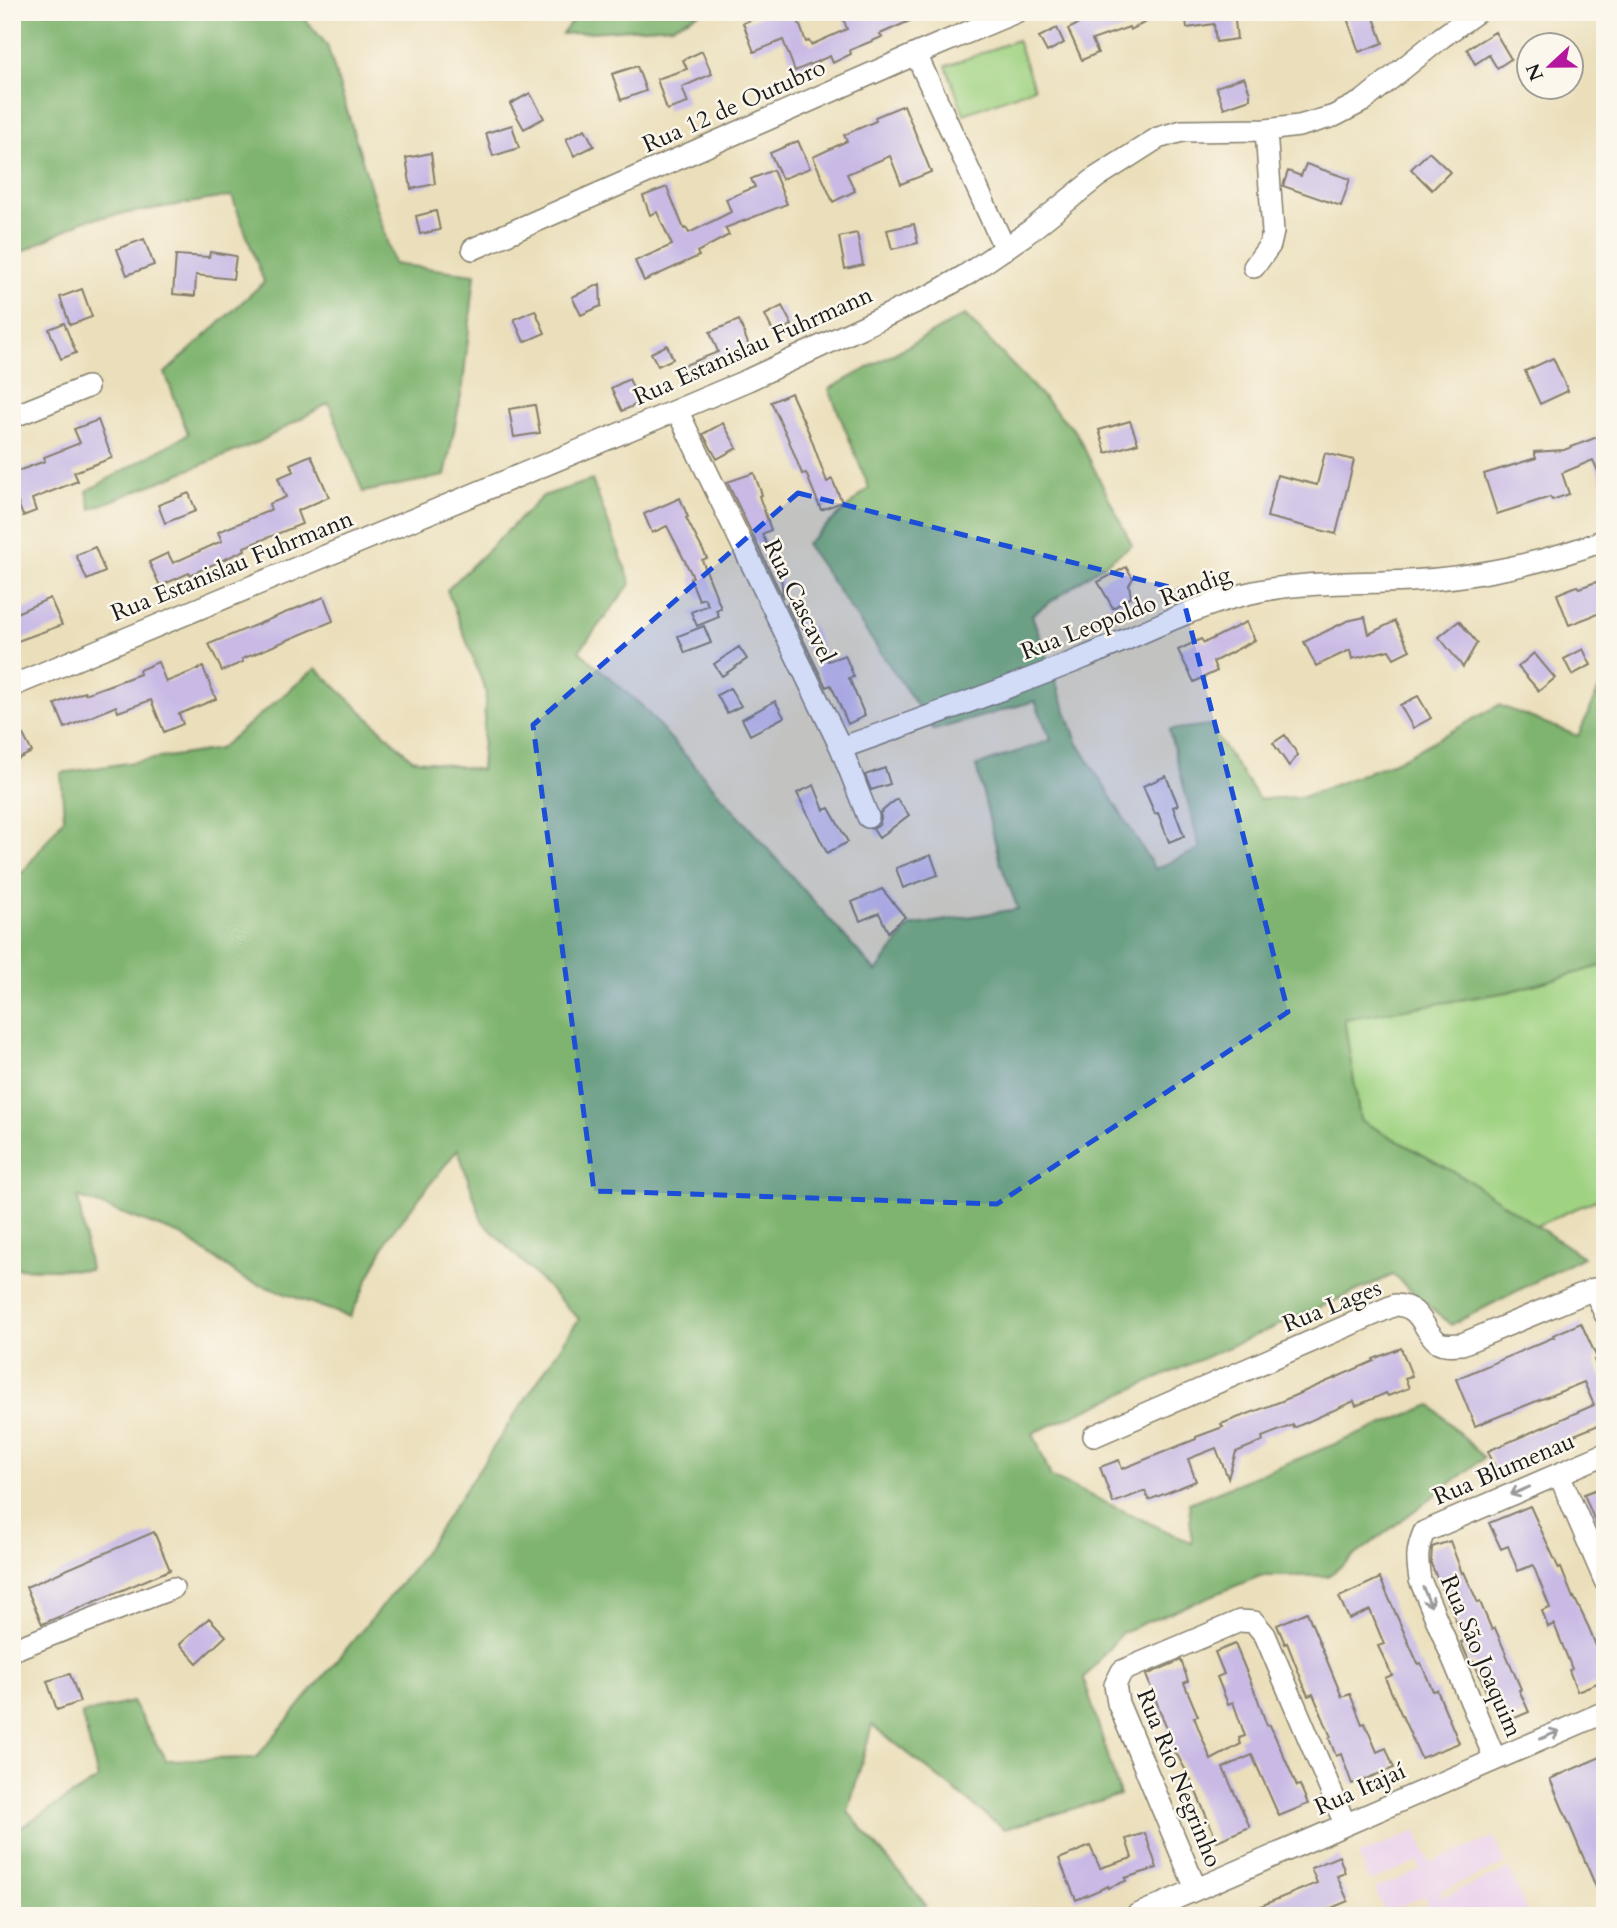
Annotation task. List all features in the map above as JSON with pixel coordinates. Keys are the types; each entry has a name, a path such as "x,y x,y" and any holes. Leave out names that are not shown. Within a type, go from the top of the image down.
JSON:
{"street":[{"name":"Rua 12 de Outubro","path":"473,249 1016,12"},
{"name":"Rua Estanislau Fuhrmann","path":"12,686 748,380 933,294 1005,249 1097,177 1158,138 1182,131 1266,130 1299,126 1334,116 1363,101 1477,12"},
{"path":"916,54 1005,249"},
{"path":"1254,267 1270,245 1273,232 1266,130"},
{"path":"12,417 87,387"},
{"name":"Rua Cascavel","path":"677,410 841,748 868,817"},
{"name":"Rua Leopoldo Randig","path":"841,748 1082,658 1209,604 1245,594 1285,586 1443,579 1499,570 1605,540"},
{"name":"Rua Lages","path":"1094,1436 1395,1306 1406,1306 1415,1311 1439,1342 1448,1345 1462,1343 1599,1287 1605,1314"},
{"name":"Rua Blumenau","path":"1424,1532 1605,1454"},
{"path":"1559,1474 1605,1581"},
{"name":"Rua São Joaquim","path":"1424,1532 1416,1557 1420,1580 1496,1759"},
{"path":"12,1650 173,1588"},
{"name":"Rua Rio Negrinho","path":"1196,1889 1118,1703 1115,1685 1122,1671 1240,1621 1254,1622 1265,1635 1345,1824"},
{"name":"Rua Itajaí","path":"1135,1916 1605,1712"}],"highlighted area":[{"path":"798,493 1181,590 1288,1012 997,1204 594,1191 533,725"}],"shaded area":[{"path":"1417,1831 1430,1863 1494,1837 1506,1864 1441,1891 1442,1897 1509,1869 1529,1916 1399,1916 1428,1903 1425,1896 1385,1912 1375,1889 1420,1870 1417,1862 1369,1882 1358,1855"}],"green space":[{"path":"12,12 299,12 327,45 394,264 475,274 463,385 445,476 363,492 329,403 259,442 91,509 87,491 188,434 165,373 264,282 232,196 85,220 12,257 12,184 16,172 12,167"},
{"path":"579,12 702,12 673,26 562,34"},
{"path":"1017,40 1034,88 964,114 946,66"},
{"path":"965,315 1076,432 1132,545 1032,615 1077,742 1155,869 1200,849 1169,730 1209,725 1259,799 1303,797 1399,760 1499,705 1578,736 1605,676 1605,965 1508,992 1344,1019 1360,1120 1465,1178 1583,1257 1451,1325 1393,1275 1033,1433 1051,1477 1192,1543 1189,1503 1431,1405 1484,1458 1328,1576 1260,1576 1122,1632 1084,1679 1120,1795 1004,1829 872,1725 848,1812 926,1905 913,1916 12,1916 12,1830 98,1779 82,1714 132,1702 166,1760 256,1758 411,1571 579,1319 482,1221 458,1149 389,1236 350,1317 244,1279 183,1236 78,1197 90,1270 12,1268 12,872 22,873 64,818 61,773 219,749 316,668 412,759 481,770 486,692 447,590 543,496 592,480 631,583 579,651 641,705 876,972 910,926 1018,909 1000,862 976,766 1051,740 1035,701 934,730 806,544 869,488 829,389"},
{"path":"1605,962 1605,1196 1536,1226 1360,1120 1344,1018"}],"building":[{"path":"770,12 795,12 806,42 809,41 811,45 847,29 843,18 858,12 930,12 880,34 882,37 850,50 851,54 833,63 830,56 795,71 783,40 754,52 743,23"},
{"path":"1091,12 1166,12 1130,30 1129,27 1092,40 1098,53 1082,60 1068,29 1093,17"},
{"path":"1185,12 1234,12 1237,39 1216,42 1214,24 1187,28"},
{"path":"1363,12 1372,12 1383,43 1359,52 1347,18"},
{"path":"1057,28 1064,43 1047,52 1039,37"},
{"path":"1495,32 1511,59 1497,68 1489,55 1475,64 1467,49"},
{"path":"702,51 712,74 682,87 688,103 667,110 657,79 687,69 683,60"},
{"path":"637,66 646,91 621,100 612,74"},
{"path":"1244,77 1250,99 1224,108 1216,87"},
{"path":"530,93 544,118 524,129 510,104"},
{"path":"904,105 931,172 901,184 890,156 847,174 855,191 833,202 813,157 847,141 844,135 876,121 875,117"},
{"path":"512,125 519,148 493,156 486,133"},
{"path":"585,129 594,146 574,156 566,139"},
{"path":"798,141 810,168 782,179 770,153"},
{"path":"1429,152 1450,172 1432,190 1411,169"},
{"path":"431,153 435,184 411,189 406,158"},
{"path":"1306,164 1350,179 1341,206 1283,186 1288,171 1301,176"},
{"path":"773,170 787,204 725,228 729,235 697,252 699,256 644,281 635,261 672,245 657,212 650,215 643,196 667,187 684,229 689,233 731,212 726,199 755,187 751,179"},
{"path":"436,211 440,230 420,234 416,216"},
{"path":"914,224 918,243 892,249 887,230"},
{"path":"857,233 863,265 845,269 839,237"},
{"path":"144,239 154,265 127,275 117,249"},
{"path":"210,252 236,256 233,279 196,275 195,296 173,294 176,255 209,257"},
{"path":"600,284 601,306 581,315 572,297"},
{"path":"82,289 92,317 70,325 60,297"},
{"path":"782,306 792,325 774,334 765,315"},
{"path":"535,310 545,333 524,342 514,319"},
{"path":"739,320 752,354 685,379 680,367 718,352 710,332"},
{"path":"64,323 76,353 61,359 49,329"},
{"path":"667,345 673,359 658,366 651,353"},
{"path":"1553,358 1568,391 1540,404 1525,371"},
{"path":"629,379 640,403 622,411 611,388"},
{"path":"791,393 827,482 832,479 842,502 821,510 806,473 802,474 771,402"},
{"path":"535,405 540,433 514,437 509,409"},
{"path":"98,420 112,458 74,472 78,481 32,499 36,511 23,516 12,487 12,473 45,461 44,457 80,443 74,429"},
{"path":"1130,421 1138,443 1106,453 1099,430"},
{"path":"723,423 737,448 717,459 703,434"},
{"path":"1605,434 1605,487 1593,460 1562,473 1569,494 1552,500 1550,497 1497,514 1484,474 1536,458 1534,452 1564,450"},
{"path":"1325,453 1354,460 1336,534 1267,517 1277,475 1317,485"},
{"path":"311,455 329,497 297,511 302,524 244,547 245,550 160,586 149,562 168,553 173,563 222,541 218,532 271,510 269,504 286,497 278,478 294,471 290,464"},
{"path":"754,473 771,530 762,534 781,575 783,598 727,482"},
{"path":"189,493 196,511 165,523 158,505"},
{"path":"680,498 688,517 686,518 707,558 702,560 721,608 716,610 719,617 697,626 691,612 708,605 704,598 699,600 690,578 693,577 667,526 652,533 644,514"},
{"path":"95,547 105,572 87,580 76,555"},
{"path":"1126,567 1133,578 1129,585 1131,597 1113,608 1098,582"},
{"path":"1605,579 1605,611 1569,625 1557,594"},
{"path":"324,597 333,621 242,659 243,662 222,671 209,644"},
{"path":"50,598 62,625 12,643 12,615"},
{"path":"791,602 803,629 812,625 828,661 845,655 854,677 849,678 865,716 848,724 831,685 826,687 786,604"},
{"path":"1365,617 1369,634 1395,621 1410,650 1394,658 1389,650 1352,659 1350,650 1316,666 1304,642 1347,621"},
{"path":"1459,621 1477,643 1463,667 1439,637"},
{"path":"1246,622 1255,640 1213,662 1217,671 1194,682 1178,650 1201,639 1204,643"},
{"path":"704,626 711,643 685,653 678,636"},
{"path":"739,647 747,659 722,676 714,664"},
{"path":"1583,649 1591,665 1572,675 1564,659"},
{"path":"1534,653 1555,678 1539,691 1518,667"},
{"path":"158,662 166,682 203,667 216,699 179,714 183,724 164,732 151,700 118,712 116,706 65,728 55,704 140,674 139,670"},
{"path":"730,688 741,706 727,713 717,695"},
{"path":"1418,696 1431,718 1413,728 1400,705"},
{"path":"775,701 784,717 750,735 742,719"},
{"path":"12,713 32,752 12,762"},
{"path":"1285,735 1298,755 1289,766 1273,743"},
{"path":"885,768 890,784 871,790 865,775"},
{"path":"1166,776 1178,805 1173,807 1184,836 1169,842 1158,813 1155,814 1143,786"},
{"path":"814,785 824,810 829,808 848,842 827,853 797,793"},
{"path":"897,799 909,815 879,838 873,829 879,825 880,813"},
{"path":"931,855 938,875 903,888 896,868"},
{"path":"882,889 905,917 888,932 879,913 860,921 852,902"},
{"path":"1581,1323 1605,1383 1605,1431 1601,1424 1547,1446 1550,1453 1531,1461 1529,1456 1496,1470 1488,1451 1594,1405 1584,1382 1475,1426 1456,1379"},
{"path":"1401,1348 1412,1376 1405,1378 1409,1388 1388,1396 1386,1393 1356,1406 1354,1401 1294,1428 1293,1425 1262,1437 1263,1441 1236,1452 1228,1478 1216,1448 1188,1459 1196,1481 1149,1500 1145,1491 1113,1503 1100,1467 1119,1460 1122,1469"},
{"path":"1605,1486 1605,1544 1604,1544 1584,1494"},
{"path":"1530,1506 1589,1628 1605,1669 1605,1680 1577,1691 1569,1670 1572,1669 1554,1624 1548,1627 1542,1611 1550,1608 1533,1565 1518,1571 1508,1546 1501,1549 1489,1523"},
{"path":"154,1532 170,1570 42,1624 26,1587"},
{"path":"1450,1541 1462,1573 1464,1572 1478,1603 1480,1602 1492,1630 1495,1628 1529,1712 1503,1723 1474,1662 1470,1663 1461,1642 1465,1641 1431,1564 1432,1547"},
{"path":"1380,1578 1418,1664 1421,1663 1433,1691 1437,1690 1459,1743 1421,1758 1385,1678 1392,1675 1378,1646 1384,1644 1370,1610 1349,1619 1339,1597"},
{"path":"1307,1612 1342,1697 1350,1694 1377,1752 1386,1748 1394,1768 1352,1784 1341,1754 1336,1756 1313,1694 1308,1696 1277,1625"},
{"path":"209,1618 226,1636 197,1663 180,1644"},
{"path":"1235,1644 1267,1726 1270,1725 1297,1786 1300,1785 1308,1804 1279,1816 1252,1755 1223,1768 1250,1827 1217,1841 1190,1778 1175,1751 1168,1754 1160,1735 1168,1732 1146,1675 1181,1660 1188,1681 1184,1683 1198,1716 1194,1717 1211,1760 1241,1744 1239,1738 1245,1736 1233,1702 1228,1704 1217,1677 1224,1674 1215,1652"},
{"path":"70,1674 80,1702 57,1710 47,1681"},
{"path":"1605,1755 1605,1908 1550,1779"},
{"path":"1145,1833 1157,1868 1125,1878 1126,1881 1076,1900 1059,1859 1090,1846 1100,1868 1132,1858 1126,1839"},
{"path":"1339,1856 1345,1873 1337,1876 1348,1901 1324,1911 1326,1916 1236,1916 1317,1883 1311,1868"}]}
